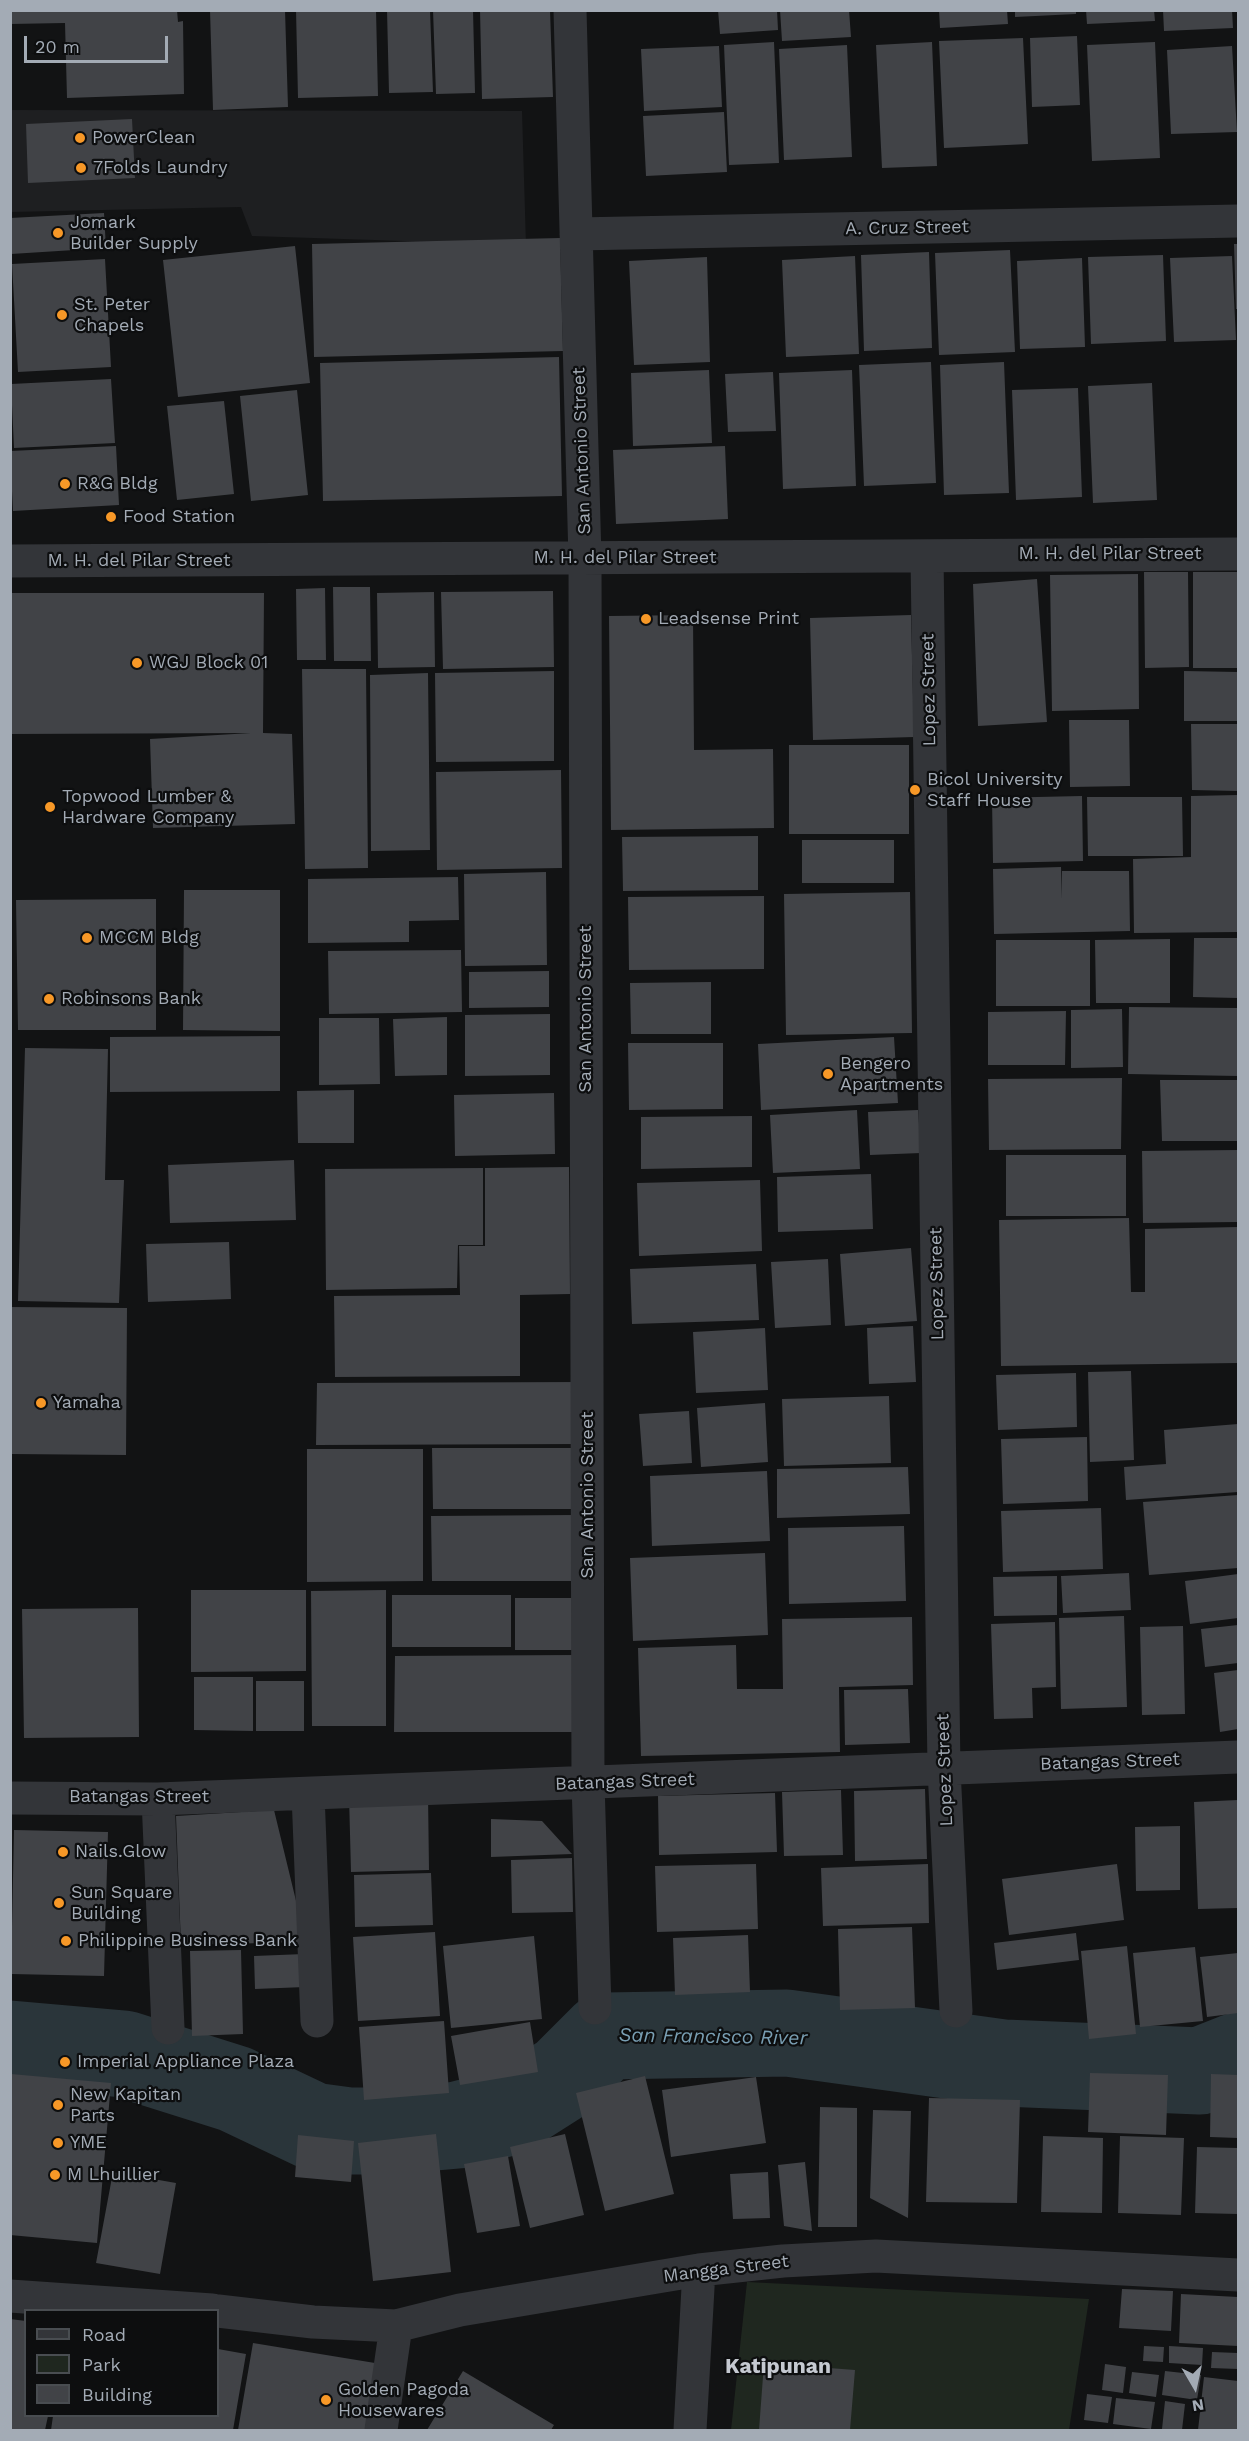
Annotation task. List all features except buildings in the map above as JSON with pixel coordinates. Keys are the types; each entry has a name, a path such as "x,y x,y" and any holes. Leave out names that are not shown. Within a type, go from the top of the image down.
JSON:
{"street":[{"name":"San Antonio Street","path":"570,10 585,559 588,1783 595,2008"},
{"name":"A. Cruz Street","path":"576,234 1239,220"},
{"name":"M. H. del Pilar Street","path":"10,561 1239,554"},
{"name":"Lopez Street","path":"927,556 944,1769 956,2011"},
{"name":"Batangas Street","path":"10,1798 158,1799 308,1794 1239,1757"},
{"path":"308,1794 317,2022"},
{"path":"158,1799 168,2028"},
{"name":"Mangga Street","path":"219,2311 313,2322 396,2326 460,2310 699,2270 783,2261 876,2256 1239,2275"},
{"path":"690,2430 699,2270"},
{"path":"10,2296 198,2309"},
{"path":"381,2430 396,2326"}],"shaded area":[{"path":"10,110 522,111 526,245 252,236 241,207 11,212"}],"green space":[{"path":"747,2282 1089,2299 1069,2430 731,2430"}],"waterway":[{"name":"San Francisco River","path":"10,2044 124,2054 235,2089 313,2126 350,2131 391,2131 458,2125 509,2112 564,2077 605,2036 787,2033 1004,2063 1200,2071 1238,2056"}],"place":[{"name":"PowerClean","path":"80,138"},
{"name":"7Folds Laundry","path":"81,168"},
{"name":"Jomark Builder Supply","path":"58,233"},
{"name":"St. Peter Chapels","path":"62,315"},
{"name":"R&G Bldg","path":"65,484"},
{"name":"Food Station","path":"111,517"},
{"name":"Leadsense Print","path":"646,619"},
{"name":"WGJ Block 01","path":"137,663"},
{"name":"Bicol University Staff House","path":"915,790"},
{"name":"Topwood Lumber & Hardware Company","path":"50,807"},
{"name":"MCCM Bldg","path":"87,938"},
{"name":"Robinsons Bank","path":"49,999"},
{"name":"Bengero Apartments","path":"828,1074"},
{"name":"Yamaha","path":"41,1403"},
{"name":"Nails.Glow","path":"63,1852"},
{"name":"Sun Square Building","path":"59,1903"},
{"name":"Philippine Business Bank","path":"66,1941"},
{"name":"Imperial Appliance Plaza","path":"65,2062"},
{"name":"New Kapitan Parts","path":"58,2105"},
{"name":"YME","path":"58,2143"},
{"name":"M Lhuillier","path":"55,2175"},
{"name":"Golden Pagoda Housewares","path":"326,2400"}],"district":[{"name":"Katipunan","path":"778,2367"}]}
